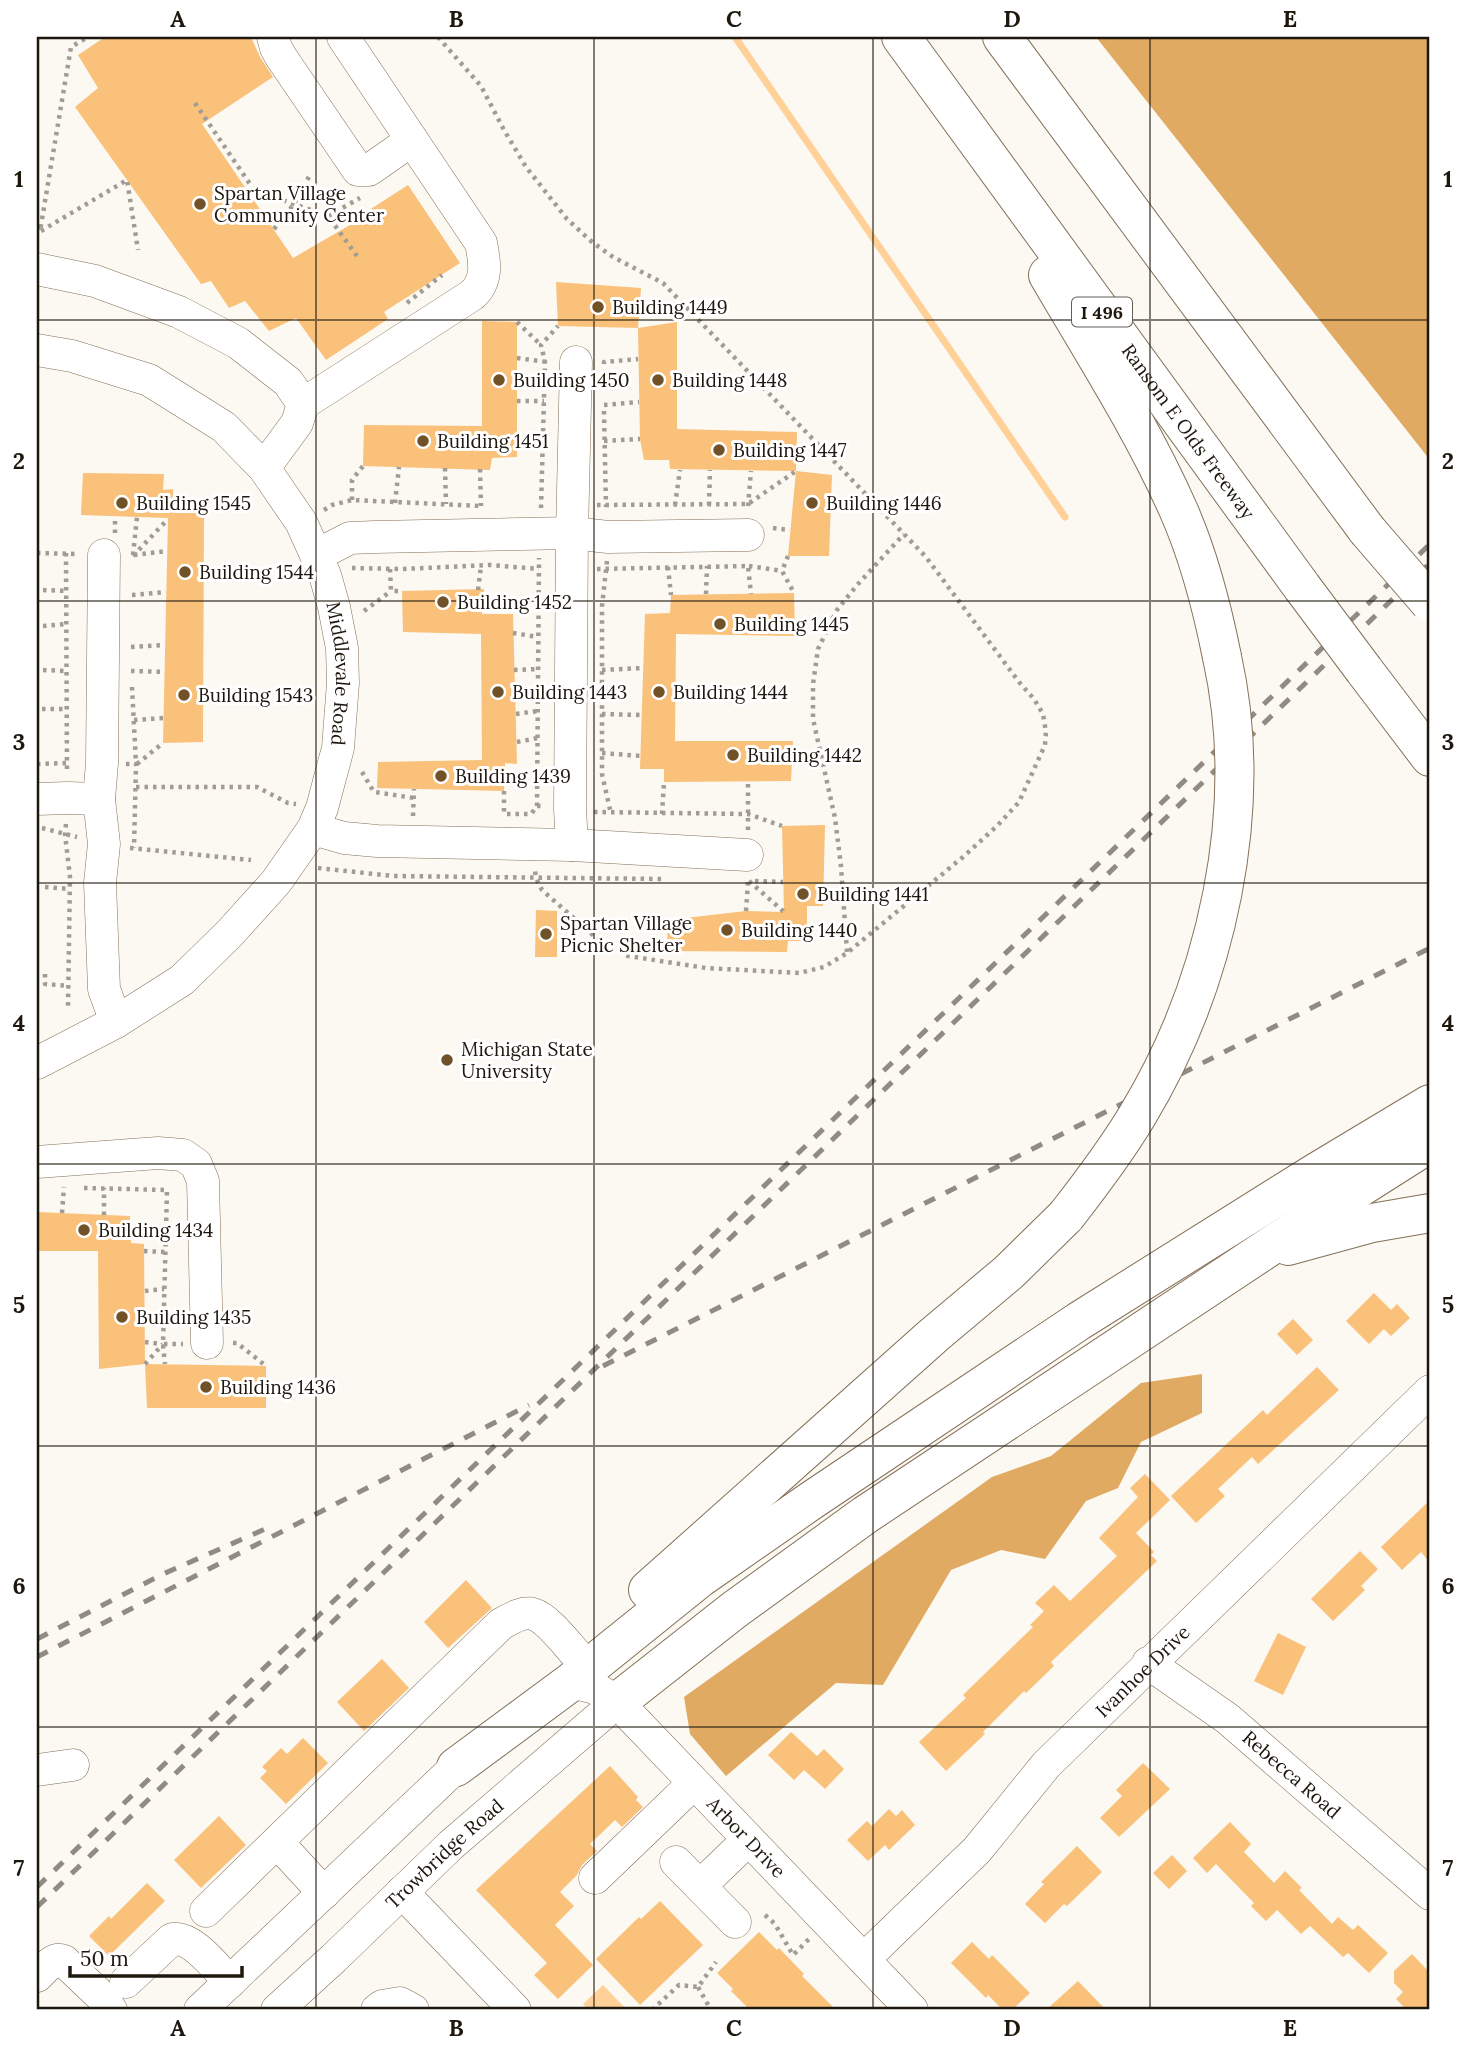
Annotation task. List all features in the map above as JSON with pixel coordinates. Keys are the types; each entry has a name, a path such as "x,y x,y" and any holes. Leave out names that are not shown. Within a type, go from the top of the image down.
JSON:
{"highway":[{"name":"Ransom E Olds Freeway","path":"901,37 1302,587 1430,757"},
{"path":"1002,37 1367,530 1430,604"},
{"path":"456,1767 573,1668 934,1335 1009,1272 1066,1216 1120,1143 1149,1093 1180,1031 1208,952 1222,895 1234,782 1230,710 1223,657 1194,548 1163,477 946,97"},
{"path":"573,1668 812,1500 1079,1321 1430,1104"},
{"path":"617,1702 734,1610 865,1515 1430,1143"},
{"path":"1315,1173 1334,1204"},
{"path":"1265,1251 1372,1223 1430,1213"}],"street":[{"path":"273,37 275,48 358,170 369,170 412,140"},
{"path":"264,468 297,423 303,404 472,295 481,284 485,268 481,243 343,37"},
{"path":"37,269 95,281 179,312 238,343 288,382 303,404"},
{"name":"Middlevale Road","path":"37,350 72,356 149,380 223,426 264,468 300,522 321,565 334,607 342,648 338,748 317,819 276,882 230,933 182,980 144,1006 37,1063"},
{"path":"572,845 572,533 590,367"},
{"path":"321,565 350,538 572,533 608,537 748,520"},
{"path":"116,1022 104,989 100,883 104,844 99,799 119,555"},
{"path":"37,799 99,799"},
{"path":"317,819 344,838 572,845 748,868"},
{"path":"37,1163 158,1153 183,1155 196,1164 203,1181 206,1343"},
{"name":"Ivanhoe Drive","path":"864,1959 978,1850 1046,1765 1430,1391"},
{"path":"206,1911 501,1624 517,1616 533,1614 544,1621 573,1668"},
{"name":"Rebecca Road","path":"1149,1663 1228,1718 1430,1894"},
{"name":"Arbor Drive","path":"573,1668 595,1688 617,1702 912,2010"},
{"name":"Trowbridge Road","path":"277,2010 451,1845 617,1702"},
{"path":"37,1770 73,1765"},
{"path":"200,2010 456,1767"},
{"path":"595,1878 694,1783"},
{"path":"700,1886 748,1840"},
{"path":"277,1842 324,1893"},
{"path":"676,1862 700,1886 750,1919"},
{"path":"309,1980 286,1980 275,1969 275,1958 354,1866"},
{"path":"402,1892 515,2010"},
{"path":"126,1982 172,1939 181,1938 191,1943 230,1982"},
{"path":"37,1976 54,1960 65,1961 103,1998 111,2010"},
{"path":"212,2010 230,1982"},
{"path":"377,2010 400,2003 413,2010"}],"path":[{"path":"38,229 71,47 88,37"},
{"path":"438,37 481,86 526,167 566,219 613,257 663,283 926,557 1034,699 1043,714 1046,732 1045,745 1019,802 997,826 847,953 824,967 799,973 706,968 628,956 603,944 542,890 536,878 534,844"},
{"path":"195,103 254,190 328,216 357,256"},
{"path":"274,229 294,204 311,173"},
{"path":"38,229 127,180 138,250"},
{"path":"491,815 530,814 537,806 539,569 545,362 541,345 517,322"},
{"path":"541,345 558,326"},
{"path":"517,359 545,362"},
{"path":"590,367 604,362 638,359"},
{"path":"604,394 608,537 603,606 602,774 611,814 610,827"},
{"path":"517,401 544,401"},
{"path":"604,405 639,401"},
{"path":"517,438 542,439"},
{"path":"604,441 639,439"},
{"path":"352,500 352,480 363,466"},
{"path":"395,503 399,467"},
{"path":"445,468 446,504"},
{"path":"480,469 481,506"},
{"path":"675,505 680,470"},
{"path":"709,505 710,470"},
{"path":"748,520 796,471"},
{"path":"119,555 138,517"},
{"path":"119,555 168,519"},
{"path":"847,953 835,818 813,719 813,684 818,649 837,610 858,583 904,534"},
{"path":"119,555 167,551"},
{"path":"37,553 66,553"},
{"path":"782,571 788,556"},
{"path":"321,565 390,569 481,566 539,569 748,566 782,571"},
{"path":"478,590 481,566"},
{"path":"668,566 671,595"},
{"path":"706,594 707,566"},
{"path":"748,566 751,594"},
{"path":"390,569 391,591"},
{"path":"782,571 794,593"},
{"path":"43,590 66,591"},
{"path":"364,611 391,591 402,591"},
{"path":"132,595 166,592"},
{"path":"43,626 66,624"},
{"path":"513,634 538,637"},
{"path":"131,647 165,645"},
{"path":"602,670 643,668"},
{"path":"514,670 538,669"},
{"path":"43,670 66,671"},
{"path":"131,671 165,672"},
{"path":"43,709 66,709"},
{"path":"516,714 538,711"},
{"path":"602,715 642,715"},
{"path":"134,720 163,718"},
{"path":"517,742 538,738"},
{"path":"136,764 163,743"},
{"path":"602,753 641,756"},
{"path":"37,765 76,762"},
{"path":"362,772 374,792 414,798"},
{"path":"662,814 664,782"},
{"path":"136,787 257,787 317,819"},
{"path":"414,789 413,816 426,816"},
{"path":"504,791 504,814"},
{"path":"537,806 611,814 748,814 782,825"},
{"path":"37,828 104,844 251,860"},
{"path":"292,860 309,867 332,871 393,876 665,879"},
{"path":"748,868 783,882"},
{"path":"746,911 748,868"},
{"path":"748,868 784,912"},
{"path":"45,887 70,888"},
{"path":"45,974 45,984 69,986"},
{"path":"62,1213 64,1187"},
{"path":"77,1188 167,1190 163,1344 165,1364"},
{"path":"104,1188 104,1215"},
{"path":"144,1251 165,1252"},
{"path":"145,1291 164,1289"},
{"path":"145,1342 237,1343 266,1366"},
{"path":"145,1364 163,1344"},
{"path":"750,1919 775,1924 793,1955 827,1921"},
{"path":"698,1987 716,1962"},
{"path":"652,2010 679,1985 698,1987"},
{"path":"698,1987 711,2010"}],"shaded area":[{"path":"1096,37 1430,37 1430,460"},
{"path":"1202,1374 1202,1413 1141,1442 1118,1488 1086,1501 1045,1559 1001,1550 951,1570 883,1685 836,1683 726,1776 690,1734 684,1697 992,1477 1051,1456 1141,1383"},
{"path":"603,1985 627,2010 589,2010 583,2004"}],"building":[{"name":"Spartan Village Community Center","path":"105,37 251,37 273,77 202,124 293,258 350,225 349,223 408,185 460,263 384,312 388,319 326,360 296,318 269,331 245,301 229,308 211,281 201,284 75,107 98,88 78,55"},
{"name":"Building 1449","path":"556,282 641,288 638,328 558,326"},
{"path":"482,321 517,322 517,457 492,458 490,470 363,466 364,425 482,426"},
{"path":"677,322 677,429 797,432 796,471 670,469 669,460 644,460 640,439 638,328"},
{"name":"Building 1446","path":"796,471 832,475 829,556 788,556"},
{"path":"83,473 164,474 163,490 173,489 174,511 204,511 203,742 163,743 168,518 81,515"},
{"path":"484,589 482,614 513,614 517,764 505,763 504,791 377,788 378,762 482,760 481,634 403,632 402,591"},
{"path":"794,593 795,636 676,634 675,741 793,741 791,781 664,782 664,769 640,769 645,614 670,613 671,595"},
{"path":"825,825 823,906 807,906 807,941 788,941 787,952 667,951 668,920 746,911 784,912 782,826"},
{"name":"Spartan Village Picnic Shelter","path":"536,910 557,911 557,957 535,957"},
{"name":"Building 1435","path":"37,1212 130,1216 131,1243 144,1244 145,1364 99,1369 98,1251 37,1251"},
{"path":"1374,1293 1391,1310 1397,1304 1410,1318 1391,1336 1384,1329 1369,1344 1346,1321"},
{"path":"1293,1319 1313,1340 1297,1355 1277,1334"},
{"name":"Building 1436","path":"145,1364 266,1366 266,1408 147,1408"},
{"path":"1317,1367 1339,1390 1258,1464 1252,1457 1218,1489 1225,1496 1196,1523 1171,1496 1263,1410 1267,1415"},
{"path":"1145,1474 1170,1500 1136,1533 1154,1552 1151,1555 1157,1561 1051,1662 1054,1666 1026,1693 1024,1691 946,1771 919,1742 966,1698 963,1695 1033,1627 1030,1625 1044,1611 1035,1603 1054,1585 1070,1601 1117,1556 1099,1538 1138,1497 1130,1488"},
{"path":"1430,1500 1430,1563 1421,1552 1402,1570 1381,1547"},
{"path":"1360,1551 1378,1569 1361,1586 1365,1590 1333,1621 1311,1599"},
{"path":"466,1580 492,1608 448,1648 424,1622"},
{"path":"1278,1633 1306,1647 1283,1695 1254,1681"},
{"path":"382,1659 409,1688 364,1731 337,1702"},
{"path":"791,1732 817,1756 824,1749 844,1769 825,1789 804,1770 794,1780 768,1755"},
{"path":"303,1738 328,1763 286,1804 260,1778 267,1771 262,1767 281,1748 287,1754"},
{"path":"1143,1763 1170,1789 1119,1837 1100,1818 1122,1796 1116,1790"},
{"path":"610,1766 638,1797 636,1800 643,1807 622,1827 615,1820 590,1844 597,1851 560,1892 574,1906 555,1925 593,1965 558,1999 534,1975 547,1963 476,1890"},
{"path":"889,1809 896,1816 902,1810 915,1825 889,1850 885,1845 868,1861 847,1840 867,1821 872,1826"},
{"path":"219,1816 246,1845 201,1888 174,1860"},
{"path":"1230,1822 1251,1844 1244,1852 1274,1883 1285,1871 1302,1888 1299,1890 1332,1924 1338,1917 1353,1930 1358,1925 1388,1953 1369,1973 1348,1953 1343,1957 1310,1926 1301,1934 1277,1910 1266,1921 1251,1906 1254,1903 1216,1864 1207,1873 1193,1858"},
{"path":"1077,1846 1102,1872 1045,1923 1025,1904 1044,1884 1041,1882"},
{"path":"1172,1855 1187,1871 1169,1889 1153,1873"},
{"path":"147,1883 165,1901 109,1956 89,1936 109,1916 111,1919"},
{"path":"660,1901 703,1945 640,2005 596,1959 639,1917 641,1919"},
{"path":"759,1932 777,1950 779,1948 836,2010 750,2010 731,1991 733,1989 717,1973"},
{"path":"972,1942 989,1959 992,1955 1030,1993 1012,2010 1003,2010 988,1995 986,1998 951,1963"},
{"path":"1412,1954 1430,1973 1430,2010 1407,2010 1396,1999 1403,1992 1394,1983 1394,1971"},
{"path":"1078,1981 1106,2010 1046,2010"}],"waterway":[{"path":"735,37 1065,517"}],"railway":[{"path":"37,1887 1430,544"},
{"path":"37,1907 1430,563"},
{"path":"603,1366 1430,948"},
{"path":"37,1657 529,1405"},
{"path":"37,1639 163,1574 272,1526"}],"place":[{"name":"Spartan Village Community Center","path":"200,204"},
{"name":"Building 1449","path":"598,307"},
{"name":"Building 1450","path":"499,380"},
{"name":"Building 1448","path":"658,380"},
{"name":"Building 1451","path":"423,441"},
{"name":"Building 1447","path":"719,450"},
{"name":"Building 1545","path":"122,503"},
{"name":"Building 1446","path":"812,503"},
{"name":"Building 1544","path":"185,572"},
{"name":"Building 1452","path":"443,602"},
{"name":"Building 1445","path":"720,624"},
{"name":"Building 1443","path":"498,692"},
{"name":"Building 1444","path":"659,692"},
{"name":"Building 1543","path":"184,695"},
{"name":"Building 1442","path":"733,755"},
{"name":"Building 1439","path":"441,776"},
{"name":"Building 1441","path":"803,894"},
{"name":"Building 1440","path":"727,930"},
{"name":"Spartan Village Picnic Shelter","path":"546,934"},
{"name":"Michigan State University","path":"447,1060"},
{"name":"Building 1434","path":"84,1230"},
{"name":"Building 1435","path":"122,1317"},
{"name":"Building 1436","path":"206,1387"}]}
